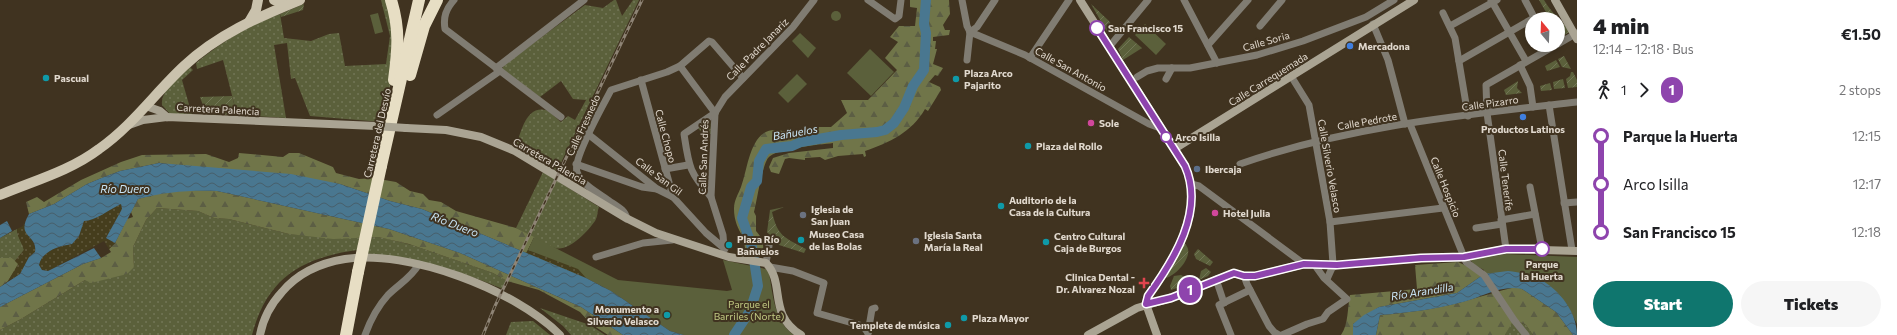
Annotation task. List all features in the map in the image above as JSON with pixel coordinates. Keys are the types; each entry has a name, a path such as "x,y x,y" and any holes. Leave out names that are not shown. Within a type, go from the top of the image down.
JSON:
{"highway":[{"path":"390,130 391,98 398,53 398,28 391,0"},
{"name":"Carretera del Desvío","path":"346,335 381,166 419,0"},
{"path":"390,130 402,102 424,26 438,0"}],"main road":[{"path":"259,0 270,13"},
{"path":"249,22 256,10 259,0"},
{"path":"270,0 270,13"},
{"path":"274,0 283,3 297,1"},
{"path":"0,195 85,159 127,126 183,66 205,48 249,22 297,1"}],"street":[{"path":"454,0 446,11 443,20 445,29 561,117"},
{"path":"436,115 498,69 584,0"},
{"name":"Calle Padre Janariz","path":"715,113 725,96 794,27 814,0"},
{"path":"868,0 895,19 899,16 901,0"},
{"path":"962,0 967,26 970,32 967,60"},
{"path":"970,32 977,27 996,0"},
{"path":"1030,58 1069,0"},
{"path":"1080,0 1185,166 1191,184 1188,220 1181,242 1148,296 1146,304 1157,335"},
{"path":"1109,47 1148,0"},
{"path":"1184,0 1217,63"},
{"path":"1208,46 1248,0"},
{"path":"1260,26 1282,0"},
{"name":"Calle Soria","path":"1137,77 1158,68 1190,68 1257,55 1303,41 1366,17 1394,0"},
{"name":"Calle Carrequemada","path":"1174,149 1373,24 1414,0"},
{"path":"1525,0 1531,12"},
{"path":"1555,0 1576,36 1565,40"},
{"path":"1450,26 1494,1 1523,63 1530,86 1533,107"},
{"path":"1443,13 1455,38 1468,116"},
{"name":"Calle Hospicio","path":"1373,24 1388,60 1408,124 1464,257"},
{"path":"1459,61 1525,24"},
{"name":"Calle San Antonio","path":"970,32 1030,58 1149,124 1160,128"},
{"path":"641,80 667,72 680,66 708,42 712,42 743,78"},
{"path":"1523,63 1542,52"},
{"name":"Calle Tenerife","path":"1506,249 1488,113 1486,84 1523,63"},
{"path":"680,66 715,113 684,134 688,165 696,180 711,197"},
{"path":"1166,79 1172,68"},
{"name":"Calle Silverio Velasco","path":"1290,76 1308,102 1330,222 1335,265"},
{"name":"Calle Fresnedo","path":"627,219 625,212 582,180 577,173 576,164 588,134 613,89 641,80"},
{"name":"Calle Chopo","path":"641,80 673,197"},
{"path":"158,93 158,114"},
{"name":"Calle Pizarro","path":"1408,124 1577,102"},
{"path":"1088,335 1146,304 1171,298 1216,279 1241,274 1255,276 1304,264 1335,265 1421,258 1464,257 1506,249 1574,250 1564,203 1549,105"},
{"path":"146,106 158,114"},
{"name":"Calle San Andrés","path":"715,113 711,197 723,235 724,248"},
{"name":"Carretera Palencia","path":"127,126 158,114 167,117 446,130 481,137 515,151 627,219 672,240 728,257 765,264"},
{"name":"Calle Pedrote","path":"1240,164 1315,141 1408,124"},
{"name":"Calle San Gil","path":"588,134 657,189 673,197 706,233 724,248 728,257"},
{"path":"576,164 642,187 657,189"},
{"path":"665,170 688,165"},
{"path":"1191,184 1199,186 1304,264"},
{"path":"1530,187 1542,249"},
{"path":"1564,203 1577,202"},
{"path":"1330,222 1443,208"},
{"path":"1476,228 1535,214"},
{"path":"596,257 643,243 672,240"},
{"path":"765,264 769,246"},
{"path":"1293,267 1294,256"},
{"path":"260,335 265,318 277,297 294,280 316,266 346,259 367,257 418,264 463,277 492,290 532,313 560,335"},
{"path":"1464,257 1466,262 1484,275 1500,300 1526,335"},
{"path":"365,335 381,304 399,285 410,277 418,264"},
{"path":"765,264 793,271 824,283 817,312 863,326 871,334"},
{"path":"765,264 772,271 781,315 787,324 801,335"},
{"path":"1241,274 1272,329 1280,335 1323,319 1328,312 1347,300 1324,278 1318,264"},
{"path":"1327,280 1332,268 1335,265"},
{"path":"1216,279 1224,303"},
{"path":"1231,335 1219,306 1250,290"},
{"path":"871,334 872,309 874,308"}],"green space":[{"path":"381,0 387,0 391,11 395,40 388,100 382,122 310,116 295,78 291,79 287,43 274,45 286,118 237,115 223,60 197,69 196,63 226,41 257,23 280,14 284,38 311,41 329,34 339,33 345,66 386,64 390,36"},
{"path":"616,0 622,16 633,0 639,0 557,171 516,146 522,127 529,116 539,110 548,111 561,122 568,116 575,120 586,100 573,99 561,81 540,97 502,69 504,65 585,5 603,8"},
{"path":"910,0 949,0 950,14 943,25 945,30 950,30 949,35 933,37 933,41 936,41 935,49 937,49 933,64 943,68 938,76 935,75 929,82 940,87 941,90 928,111 925,109 914,124 899,136 865,151 866,156 864,157 863,154 838,156 825,160 820,157 805,158 805,160 789,158 785,159 779,174 771,172 769,167 773,158 789,153 833,148 833,143 788,149 768,158 762,176 754,212 756,216 756,231 761,237 763,248 758,257 745,256 744,241 736,221 734,206 755,143 764,133 771,130 794,134 797,131 806,132 810,127 831,127 847,113 841,100 868,100 897,70 885,58 898,42 890,37 899,26 915,26 917,8 910,7"},
{"path":"1539,0 1544,0 1553,12 1546,12"},
{"path":"304,4 303,10 281,17 280,14"},
{"path":"1091,4 1109,21 1114,28 1110,32 1107,32"},
{"path":"836,11 841,16 836,21 831,16"},
{"path":"378,13 383,32 375,34 370,15"},
{"path":"1145,24 1166,44 1156,55 1135,35"},
{"path":"1565,25 1570,32 1565,34"},
{"path":"800,33 816,48 808,58 792,41"},
{"path":"1129,37 1142,48 1123,60 1118,49"},
{"path":"870,49 894,72 871,96 847,73"},
{"path":"1564,56 1571,69 1562,67 1558,59"},
{"path":"1556,60 1560,67 1547,71 1545,66"},
{"path":"190,67 193,70 182,80 192,115 170,114 162,105 164,94 167,89"},
{"path":"1571,72 1573,72 1577,80 1577,87 1568,88 1566,79 1570,76"},
{"path":"797,74 807,84 788,103 778,93"},
{"path":"1563,79 1565,88 1554,89 1553,82"},
{"path":"1518,81 1517,88 1522,93 1506,95 1504,90"},
{"path":"1550,83 1552,90 1541,91 1540,86"},
{"path":"232,96 237,115 206,114 200,97"},
{"path":"710,119 711,134 703,134 698,128"},
{"path":"239,153 283,157 289,153 299,153 333,167 336,173 359,179 373,178 396,182 410,191 423,194 429,200 441,202 456,211 516,228 534,237 528,250 586,278 422,209 390,201 340,184 159,163 120,171 104,177 87,184 54,204 29,214 26,202 37,197 44,202 81,180 121,162 142,155 206,154 229,162 238,158"},
{"path":"543,172 599,207 596,219 592,225 578,240 566,247 551,247 516,228"},
{"path":"190,190 217,191 389,229 460,253 581,307 623,335 608,335 591,324 580,312 539,290 507,281 493,273 409,244 378,237 333,239 289,234 229,219 214,218 198,211 157,208 146,220 133,247 134,267 127,274 91,283 85,280 0,330 0,307 83,264 101,258 111,252 109,249 115,243 127,219 133,217 131,212 138,199 160,193"},
{"path":"784,207 772,212 777,227 787,239 806,249 804,253 779,245 767,232 770,210"},
{"path":"157,208 198,211 214,218 229,219 289,234 359,238 378,237 388,239 412,245 493,273 507,281 503,289 467,275 432,264 376,254 357,253 357,250 319,259 303,265 289,274 277,285 267,299 259,315 252,335 0,335 0,330 85,280 134,267 133,247 146,220"},
{"path":"17,229 24,250 15,261 12,258 0,258 0,238"},
{"name":"Parque el Barriles (Norte)","path":"534,237 618,280 727,291 732,290 723,260 766,269 769,273 773,299 778,315 787,329 794,335 684,335 670,331 611,291 586,278 578,269 528,250"},
{"path":"1184,243 1188,252 1187,258 1175,273 1166,278"},
{"path":"1198,249 1213,262 1210,266 1196,259 1194,254"},
{"name":"Parque la Huerta","path":"1505,254 1577,257 1577,324 1566,303 1546,284 1532,276 1484,274 1484,270 1473,264 1471,260"},
{"path":"0,258 12,258 19,264 8,281 0,287"},
{"path":"1458,262 1484,274 1457,293 1379,307 1353,324 1353,335 1341,335 1347,321 1350,295 1417,289 1415,265"},
{"path":"1206,268 1211,272 1208,276 1199,280 1201,271"},
{"path":"1181,275 1195,282 1171,290 1170,286 1174,276"},
{"path":"1516,287 1522,289 1556,312 1573,335 1533,335 1526,325 1514,319 1505,335 1376,335 1380,315 1442,307"},
{"path":"540,308 590,325 605,335 571,335 563,326"},
{"path":"1513,319 1526,325 1533,335 1505,335"},
{"path":"533,321 550,335 506,335 511,322"}],"sand":[{"path":"121,204 122,209 106,238 115,243 109,249 104,241 48,271 42,270 39,265 44,256 52,250 72,244 79,236 84,221 97,217"},
{"path":"24,223 26,232 34,245 35,252 29,257 20,274 8,281 18,264 15,261 24,250 17,229 23,226"},
{"path":"531,244 640,294 688,335 682,335 662,325 611,291 586,278 526,253"}],"water":[{"name":"Río Duero","path":"159,163 291,174 340,184 390,201 422,209 586,278 611,291 670,331 684,335 623,335 581,307 460,253 389,229 217,191 177,192 138,199 115,243 106,238 122,209 121,204 98,217 84,221 79,236 72,244 62,246 47,253 39,265 42,270 48,271 94,248 101,258 83,264 0,307 0,287 20,274 29,257 35,252 35,246 24,228 29,214 54,204 87,184 104,177 120,171"},
{"path":"7,221 12,231 0,238 0,225"},
{"path":"1508,271 1533,276 1557,292 1564,300 1573,316 1577,335 1573,335 1556,312 1522,289 1507,288 1443,307 1380,315 1376,335 1353,335 1353,324 1364,315 1379,307 1457,293 1484,274"}],"waterway":[{"name":"Bañuelos","path":"734,335 750,311 758,286 752,247 742,218 751,187 757,181 759,161 766,149 792,146 801,142 841,135 877,132 885,130 894,123 904,108 913,86 924,70 926,33 924,24 926,0"}],"railway":[{"path":"483,335 495,306 642,0"}],"bus line":[{"name":"1","path":"1097,28 1185,166 1191,184 1191,203 1187,224 1181,242 1158,282 1148,296 1146,304 1171,298 1237,272 1244,276 1255,276 1304,264 1337,265 1421,258 1464,257 1506,249 1542,249"}],"place":[{"name":"San Francisco 15","path":"1097,28"},
{"name":"Mercadona","path":"1350,46"},
{"name":"Pascual","path":"46,78"},
{"name":"Plaza Arco Pajarito","path":"956,79"},
{"name":"Productos Latinos","path":"1523,117"},
{"name":"Sole","path":"1091,123"},
{"name":"Arco Isilla","path":"1166,137"},
{"name":"Plaza del Rollo","path":"1028,146"},
{"name":"Ibercaja","path":"1197,169"},
{"name":"Auditorio de la Casa de la Cultura","path":"1001,206"},
{"name":"Hotel Julia","path":"1215,213"},
{"name":"Iglesia de San Juan","path":"803,215"},
{"name":"Museo Casa de las Bolas","path":"801,240"},
{"name":"Iglesia Santa María la Real","path":"916,241"},
{"name":"Centro Cultural Caja de Burgos","path":"1046,242"},
{"name":"Plaza Río Bañuelos","path":"729,245"},
{"name":"Parque la Huerta","path":"1542,249"},
{"name":"Clinica Dental - Dr. Alvarez Nozal","path":"1144,283"},
{"name":"Monumento a Silverio Velasco","path":"667,315"},
{"name":"Plaza Mayor","path":"964,318"},
{"name":"Templete de música","path":"948,325"}],"water label":[{"name":"Río Arandilla","path":"1422,291"}]}
